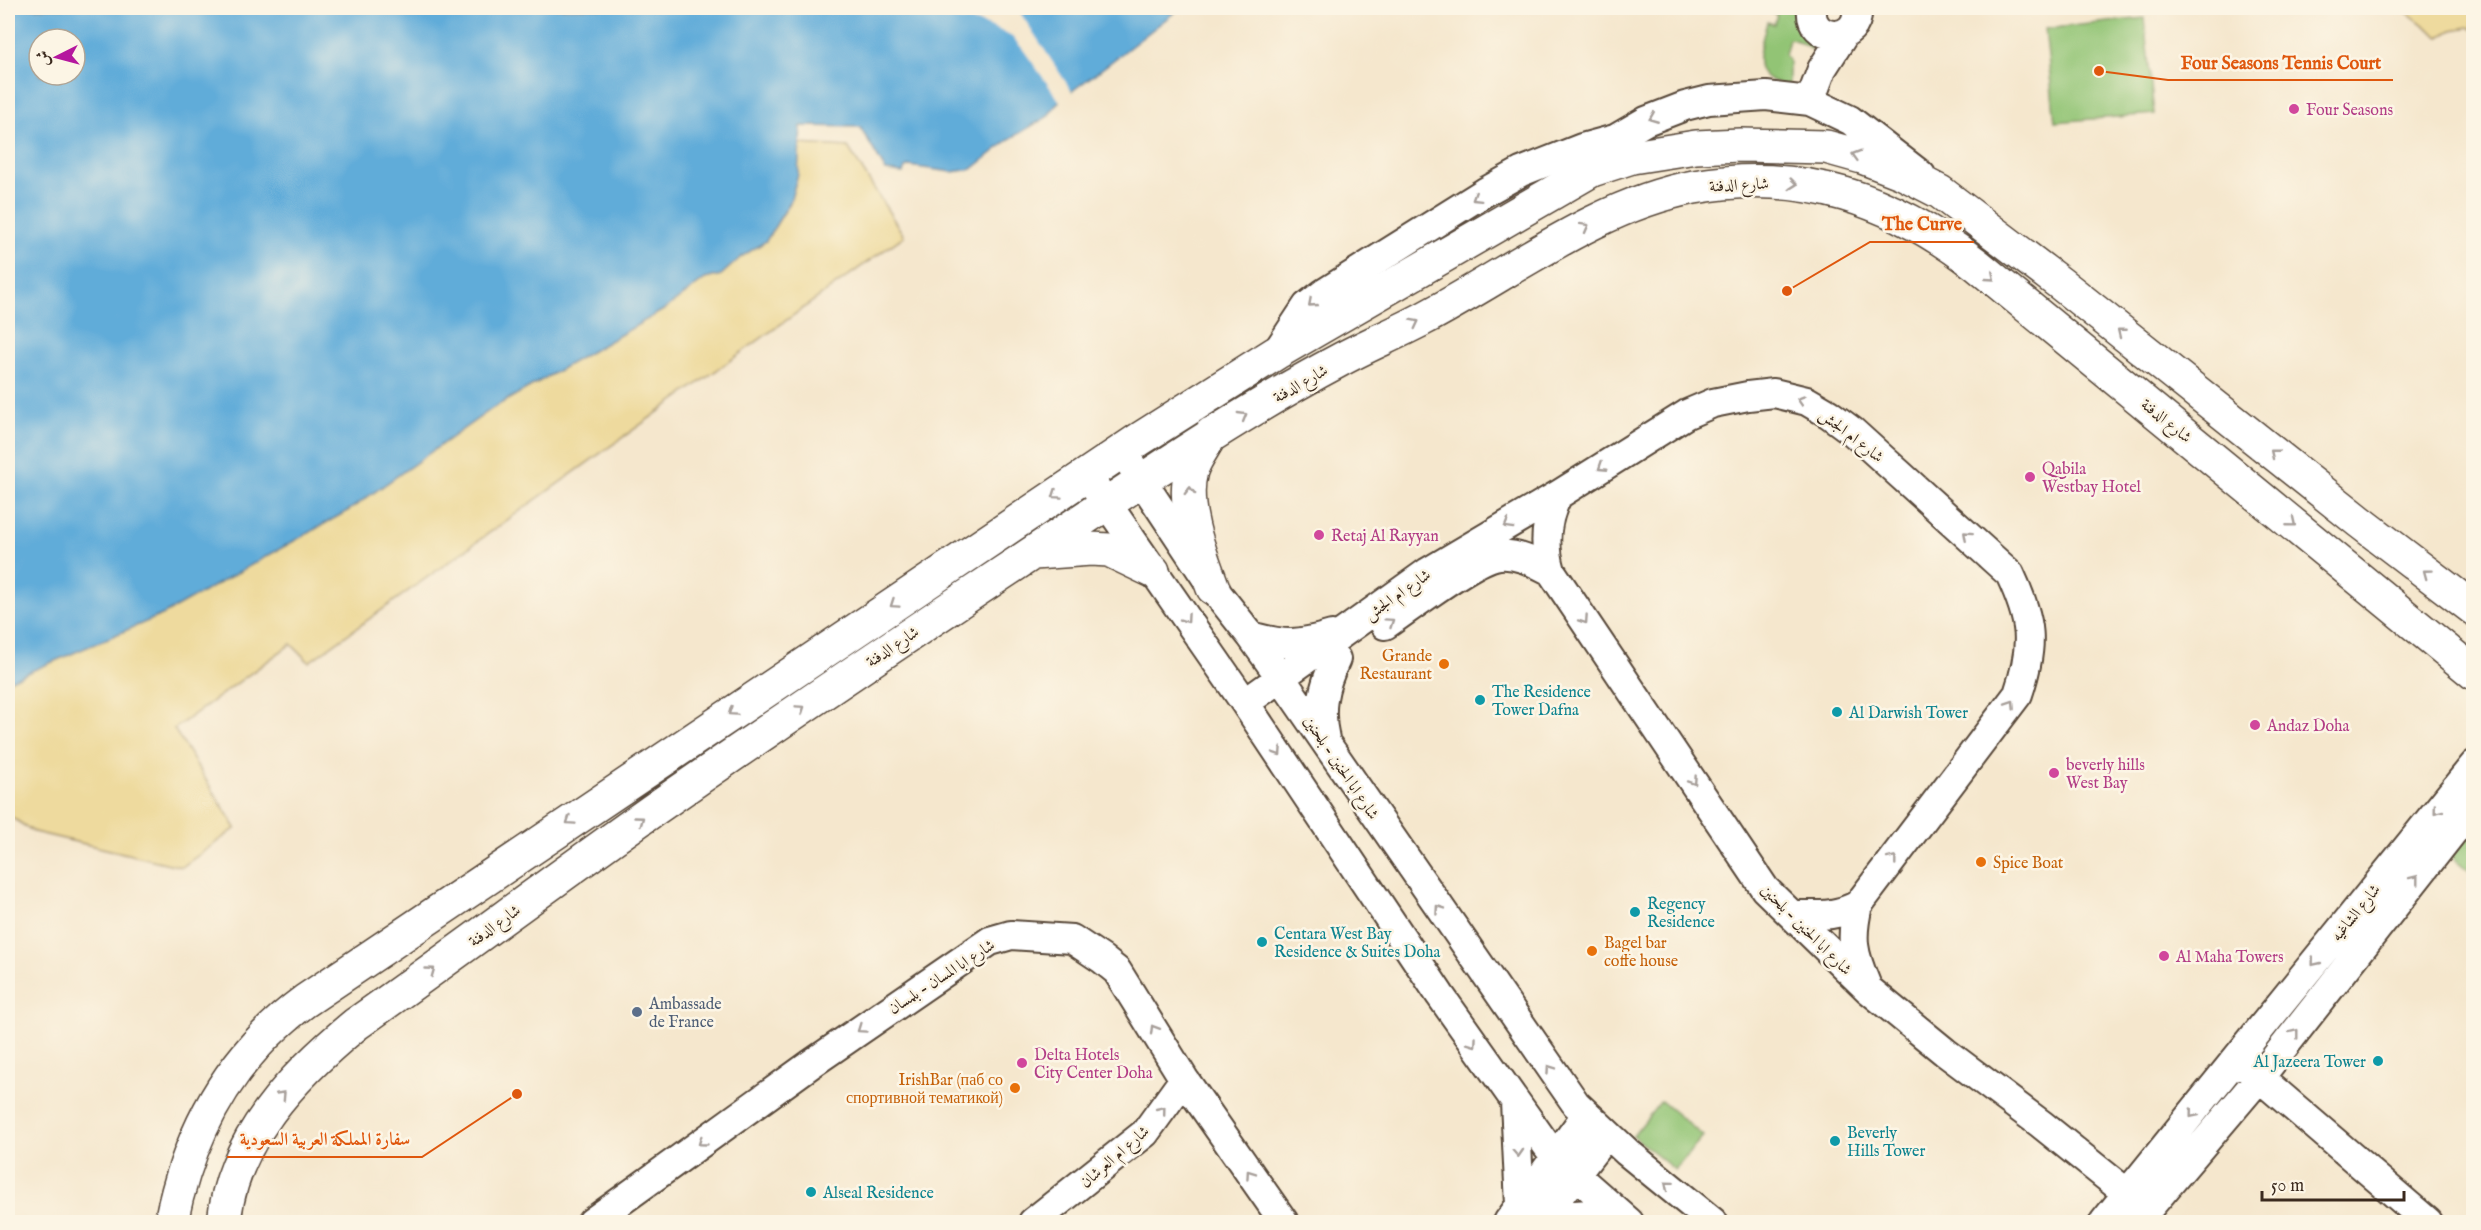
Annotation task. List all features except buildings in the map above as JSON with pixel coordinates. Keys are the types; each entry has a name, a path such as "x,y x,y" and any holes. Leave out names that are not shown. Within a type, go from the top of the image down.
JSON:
{"main road":[{"path":"1581,177 1615,139"},
{"name":"شارع الدفنة","path":"176,1213 187,1160 217,1096 259,1040 285,1016 585,811 1122,451 1276,353 1592,170 1632,157 1696,147 1781,145 1826,147 1862,157 1940,192 2061,284 2360,522 2474,609"},
{"name":"شارع الدفنة","path":"224,1222 225,1206 244,1151 275,1101 323,1051 356,1024 653,810 1212,434 1339,360 1425,318 1597,220 1670,192 1722,183 1774,182 1826,189 1876,204 1946,240 2467,663"},
{"path":"1212,434 1191,471 1189,488 1190,508 1196,534 1213,588"},
{"path":"1032,553 1109,550 1153,571"}],"street":[{"path":"1810,101 1822,69 1833,19"},
{"name":"شارع الدفنة","path":"1276,353 1307,306 1485,192 1521,172 1582,148 1615,139 1646,121 1685,106 1709,100 1766,96 1810,101 1850,120 1902,159 1940,192"},
{"name":"شارع ام الجش","path":"1339,646 1428,572 1558,495 1687,414 1713,403 1774,393 1807,401 1852,431 2010,574 2024,604 2030,637 2028,666 2018,694 1858,905 1852,945 1868,989"},
{"name":"شارع ابا الحنين - بلحنين","path":"1122,451 1213,588 1287,687 1562,1086 1586,1115 1607,1134 1713,1222"},
{"path":"1087,474 1515,1102 1565,1167 1625,1219"},
{"name":"شارع ابا الحنين - بلحنين","path":"1558,495 1550,513 1546,532 1547,558 1551,571 1764,889 1794,915 1811,935 1868,989 1945,1052 2041,1124 2138,1208"},
{"path":"1251,712 1339,646 1488,558 1510,555 1525,558 1551,571"},
{"path":"1251,636 1276,644 1309,642 1339,646"},
{"path":"1327,747 1322,725 1321,702 1326,680 1339,646"},
{"path":"2467,663 2467,684 2474,691"},
{"name":"شارع الشاغيه","path":"2138,1208 2237,1059 2474,765"},
{"name":"شارع الشاغيه","path":"2104,1222 2138,1208 2260,1077 2474,805"},
{"path":"1794,915 1833,915 1858,905"},
{"name":"شارع ابا المسان - بلمسان","path":"592,1222 952,965 990,941 1011,934 1072,939 1117,972 1184,1079 1284,1222"},
{"path":"2237,1059 2428,1222"},
{"name":"شارع ام العرشان","path":"1033,1222 1145,1132 1184,1079"},
{"path":"1515,1102 1528,1217"},
{"path":"1528,1217 1565,1167 1586,1115"},
{"path":"1565,1167 1607,1134"},
{"path":"1528,1217 1575,1214 1625,1219"}],"green space":[{"path":"1771,8 1797,8 1800,27 1811,42 1813,50 1789,39 1785,55 1789,61 1789,86 1766,77 1759,63 1767,22 1774,24 1777,15 1770,12"},
{"path":"2144,18 2154,114 2055,122 2045,29"},
{"path":"2473,829 2473,874 2451,856"},
{"path":"1661,1101 1703,1136 1675,1170 1633,1136"}],"sand":[{"path":"2401,8 2473,8 2473,30 2469,27 2452,30 2440,37"},
{"path":"799,144 848,147 904,236 309,662 291,644 174,729 236,828 182,867 34,832 8,815 8,681 164,614 349,510 493,408 665,309 705,279 721,275 741,257 766,241 790,203 798,174"}],"water":[{"path":"8,8 1180,8 1060,100 1047,117 1011,138 972,169 952,172 909,166 903,173 886,171 860,127 801,126 798,174 790,202 766,241 741,257 721,275 705,279 665,309 493,408 349,510 164,614 8,681"}],"pier":[{"path":"909,8 946,11 950,8 1017,8 1073,93 1061,103 1022,48 1012,37 997,29 979,22 930,17"}],"place":[{"name":"Four Seasons Tennis Court","path":"2099,71"},
{"name":"Four Seasons","path":"2294,109"},
{"name":"The Curve","path":"1787,291"},
{"name":"Qabila Westbay Hotel","path":"2030,477"},
{"name":"Retaj Al Rayyan","path":"1319,535"},
{"name":"Grande Restaurant","path":"1444,664"},
{"name":"The Residence Tower Dafna","path":"1480,700"},
{"name":"Al Darwish Tower","path":"1837,712"},
{"name":"Andaz Doha","path":"2255,725"},
{"name":"beverly hills West Bay","path":"2054,773"},
{"name":"Spice Boat","path":"1981,862"},
{"name":"Regency Residence","path":"1635,912"},
{"name":"Centara West Bay Residence & Suites Doha","path":"1262,942"},
{"name":"Bagel bar coffe house","path":"1592,951"},
{"name":"Al Maha Towers","path":"2164,956"},
{"name":"Ambassade de France","path":"637,1012"},
{"name":"Al Jazeera Tower","path":"2378,1061"},
{"name":"Delta Hotels City Center Doha","path":"1022,1063"},
{"name":"IrishBar (паб со спортивной тематикой)","path":"1015,1088"},
{"name":"سفارة المملكة العربية السعودية","path":"517,1094"},
{"name":"Beverly Hills Tower","path":"1835,1141"},
{"name":"Alseal Residence","path":"811,1192"}]}
